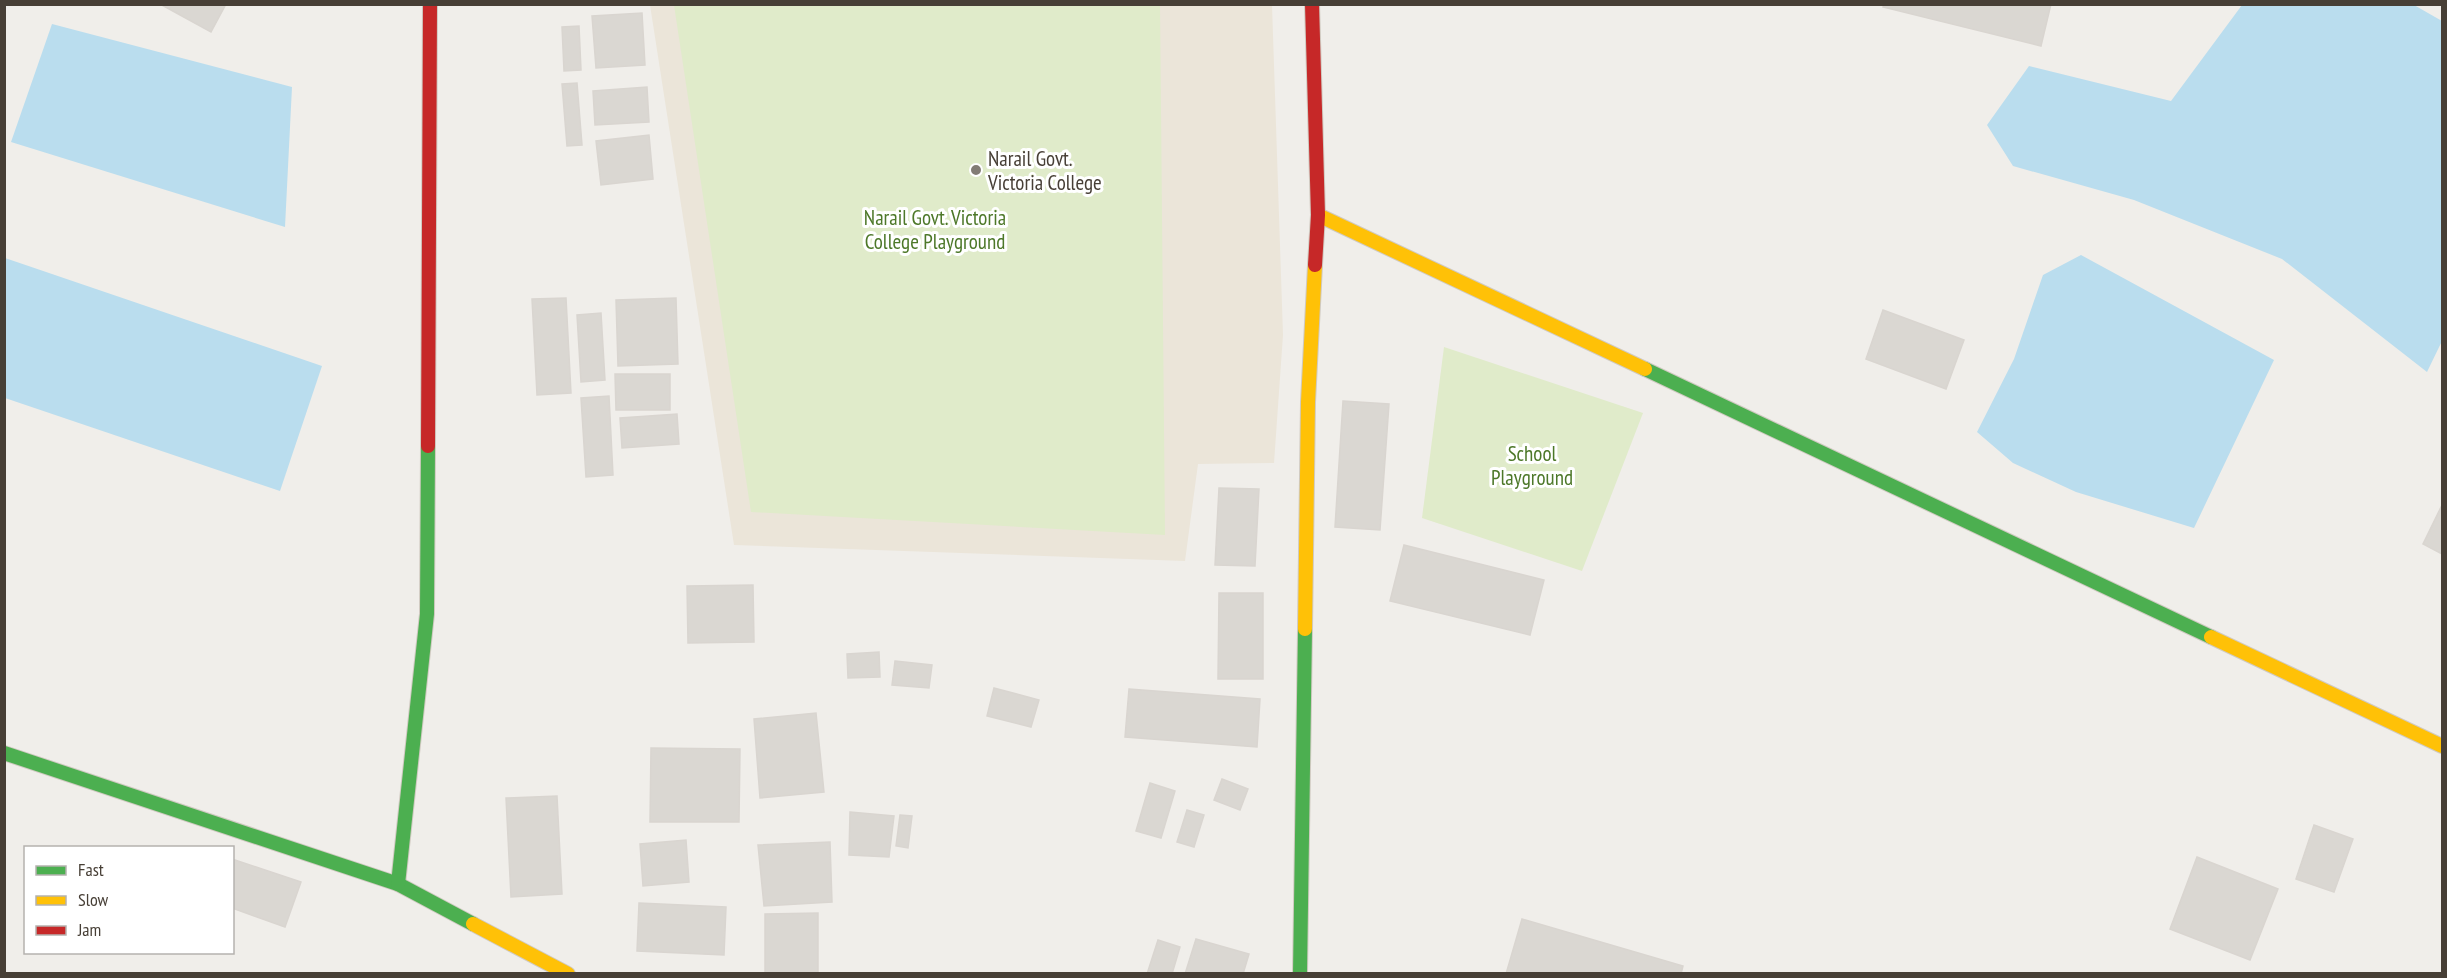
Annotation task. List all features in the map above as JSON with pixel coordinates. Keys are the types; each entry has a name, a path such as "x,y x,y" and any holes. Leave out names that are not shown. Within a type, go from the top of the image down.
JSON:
{"street":[{"path":"398,884 427,614 430,4"},
{"path":"1300,974 1308,402 1318,215 1312,4"},
{"path":"1318,215 2442,746"},
{"path":"4,753 398,884 568,974"}],"shaded area":[{"name":"Narail Govt. Victoria College Playground","path":"650,5 1272,5 1283,335 1274,463 1198,464 1185,561 734,545"}],"green space":[{"name":"Narail Govt. Victoria College Playground","path":"674,5 1160,5 1165,535 751,512"},
{"name":"School Playground","path":"1444,347 1643,413 1582,571 1422,518"}],"water":[{"path":"2242,5 2414,5 2442,21 2442,341 2427,372 2282,259 2134,200 2013,166 1987,125 2029,66 2171,101"},
{"path":"52,24 292,87 285,227 11,142"},
{"path":"2081,255 2274,360 2194,528 2076,492 2013,463 1977,432 2014,359 2043,275"},
{"path":"5,258 322,366 280,491 5,398"}],"building":[{"path":"160,4 226,4 211,32"},
{"path":"1884,4 2051,4 2041,46 1883,7"},
{"path":"642,13 645,65 596,68 592,16"},
{"path":"579,26 581,70 564,71 562,27"},
{"path":"577,83 582,145 567,146 562,84"},
{"path":"647,87 649,122 595,125 593,91"},
{"path":"649,135 653,179 601,185 596,141"},
{"path":"566,298 571,393 537,395 532,299"},
{"path":"676,298 678,364 618,366 616,300"},
{"path":"1883,310 1964,340 1946,389 1866,359"},
{"path":"601,313 605,380 581,382 577,315"},
{"path":"615,374 670,374 670,410 616,410"},
{"path":"609,396 613,475 586,477 581,398"},
{"path":"1343,401 1389,404 1380,530 1335,527"},
{"path":"677,414 679,444 622,448 620,418"},
{"path":"1219,488 1259,489 1255,566 1215,565"},
{"path":"2442,505 2442,554 2423,544"},
{"path":"1404,545 1544,580 1530,635 1390,601"},
{"path":"753,585 754,642 688,643 687,586"},
{"path":"1219,593 1263,593 1263,679 1218,679"},
{"path":"879,652 880,677 848,678 847,654"},
{"path":"895,661 932,665 929,688 892,685"},
{"path":"994,688 1039,700 1031,727 987,716"},
{"path":"1129,689 1260,699 1257,747 1125,737"},
{"path":"816,713 824,792 760,798 754,719"},
{"path":"651,748 740,749 739,822 650,822"},
{"path":"1222,779 1248,789 1240,810 1214,800"},
{"path":"1150,783 1175,791 1161,838 1136,831"},
{"path":"557,796 562,894 511,897 506,798"},
{"path":"1187,810 1204,815 1194,847 1177,842"},
{"path":"850,812 894,816 889,857 849,855"},
{"path":"900,815 912,816 908,848 896,846"},
{"path":"2314,825 2353,839 2334,892 2296,879"},
{"path":"686,840 689,882 643,886 640,844"},
{"path":"830,842 832,902 764,906 758,845"},
{"path":"2197,857 2278,889 2250,960 2170,929"},
{"path":"234,860 301,882 285,927 234,909"},
{"path":"639,903 726,907 724,955 637,951"},
{"path":"818,913 818,974 765,974 765,914"},
{"path":"1522,919 1683,966 1681,974 1506,974"},
{"path":"1196,939 1249,954 1243,974 1185,974"},
{"path":"1158,940 1180,947 1172,974 1147,974"}],"traffic: fast":[{"path":"1645,369 2211,637"},
{"path":"398,884 427,614 428,446"},
{"path":"1300,974 1305,629"},
{"path":"4,753 398,884 473,924"}],"traffic: slow":[{"path":"1318,215 1645,369"},
{"path":"1305,629 1308,402 1315,265"},
{"path":"2211,637 2442,746"},
{"path":"473,924 568,974"}],"traffic: jam":[{"path":"428,446 430,4"},
{"path":"1312,4 1318,215 1315,265"}],"place":[{"name":"Narail Govt. Victoria College","path":"976,170"}]}
